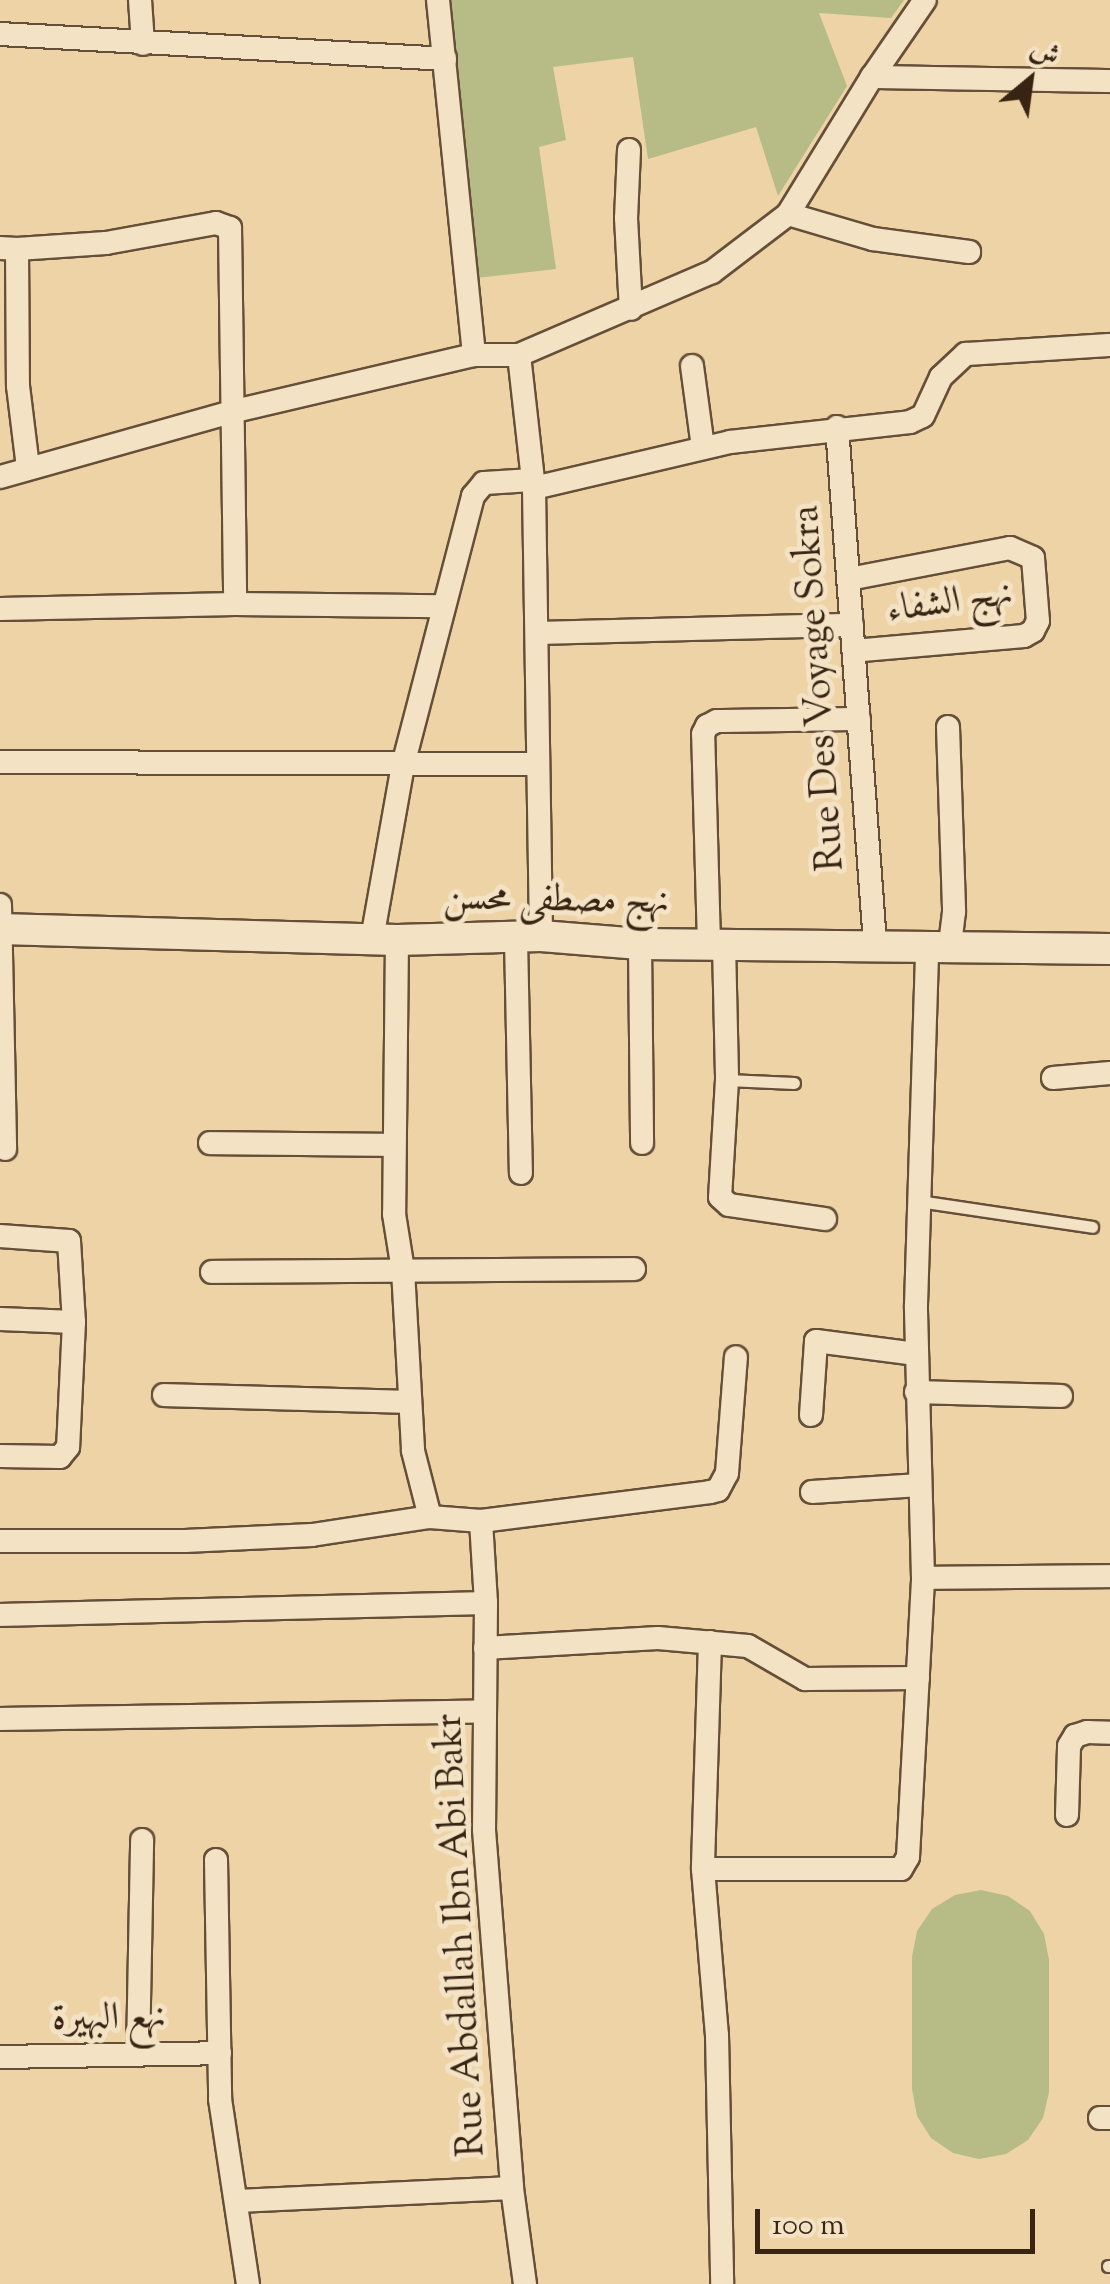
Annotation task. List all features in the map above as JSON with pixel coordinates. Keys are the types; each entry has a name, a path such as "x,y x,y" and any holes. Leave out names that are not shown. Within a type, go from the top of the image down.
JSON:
{"main road":[{"name":"نهج مصطفى محسن","path":"0,921 384,940 528,938 640,944 874,943 1110,949"}],"street":[{"path":"140,0 143,44"},
{"path":"438,0 474,355"},
{"path":"0,477 234,411 474,355 519,355 712,272 788,214 872,76 925,0"},
{"path":"0,34 444,58"},
{"path":"872,76 1110,82"},
{"path":"629,150 626,218 631,309"},
{"path":"788,214 873,239 968,252"},
{"path":"28,468 9,386 8,248 106,243 216,224 230,228 235,604"},
{"path":"430,1517 414,1451 410,1402 392,1145 384,940 403,765 476,488 484,483 534,484 703,447 837,427 917,420 942,377 966,354 1110,344"},
{"path":"519,355 534,484 540,633 521,1173"},
{"path":"692,366 703,447"},
{"name":"Rue Des Voyage Sokra","path":"837,427 874,943"},
{"name":"نهج الشفاء","path":"849,579 1010,548 1033,558 1038,620 1034,631 1024,636 854,651"},
{"path":"0,609 235,604 442,606"},
{"path":"540,633 852,624"},
{"path":"825,1219 722,1202 727,1080 704,734 717,721 860,720"},
{"path":"704,1870 900,1870 908,1856 923,1578 916,1392 919,1201 938,946 954,912 948,726"},
{"path":"0,762 536,764"},
{"path":"0,921 5,1149"},
{"path":"640,944 642,1143"},
{"path":"1053,1078 1110,1073"},
{"path":"210,1143 392,1145"},
{"path":"0,1236 69,1240 74,1322 68,1447 60,1457 0,1456"},
{"path":"212,1272 634,1269"},
{"path":"0,1319 74,1322"},
{"path":"811,1415 816,1341 916,1354"},
{"path":"0,1542 185,1542 312,1535 430,1517 482,1521 718,1490 727,1473 733,1435 736,1357"},
{"path":"916,1392 1061,1396"},
{"path":"164,1395 410,1402"},
{"path":"812,1492 920,1485"},
{"name":"Rue Abdallah Ibn Abi Bakr","path":"482,1521 486,1603 484,1830 512,2188 525,2284"},
{"path":"923,1578 1110,1576"},
{"path":"0,1615 486,1603"},
{"path":"485,1648 604,1639 710,1642 748,1646 805,1679 918,1678"},
{"path":"710,1642 704,1870 717,2035 722,2284"},
{"path":"0,1719 484,1712"},
{"path":"1067,1815 1070,1746 1075,1736 1110,1733"},
{"path":"138,2055 142,1840"},
{"path":"216,1860 220,2099 248,2284"},
{"name":"نهع البهيرة","path":"0,2057 220,2053"},
{"path":"238,2201 512,2188"}],"lane":[{"path":"727,1080 794,1084"},
{"path":"919,1201 1092,1227"}],"green space":[{"path":"447,0 904,0 891,18 819,13 847,86 778,196 756,127 648,159 633,57 553,67 566,140 539,147 556,269 476,278"},
{"path":"981,1890 1008,1896 1030,1911 1044,1934 1049,1960 1049,2092 1043,2118 1028,2140 1006,2154 979,2159 953,2153 931,2138 917,2116 912,2089 912,1957 917,1931 932,1909 955,1895"}]}
